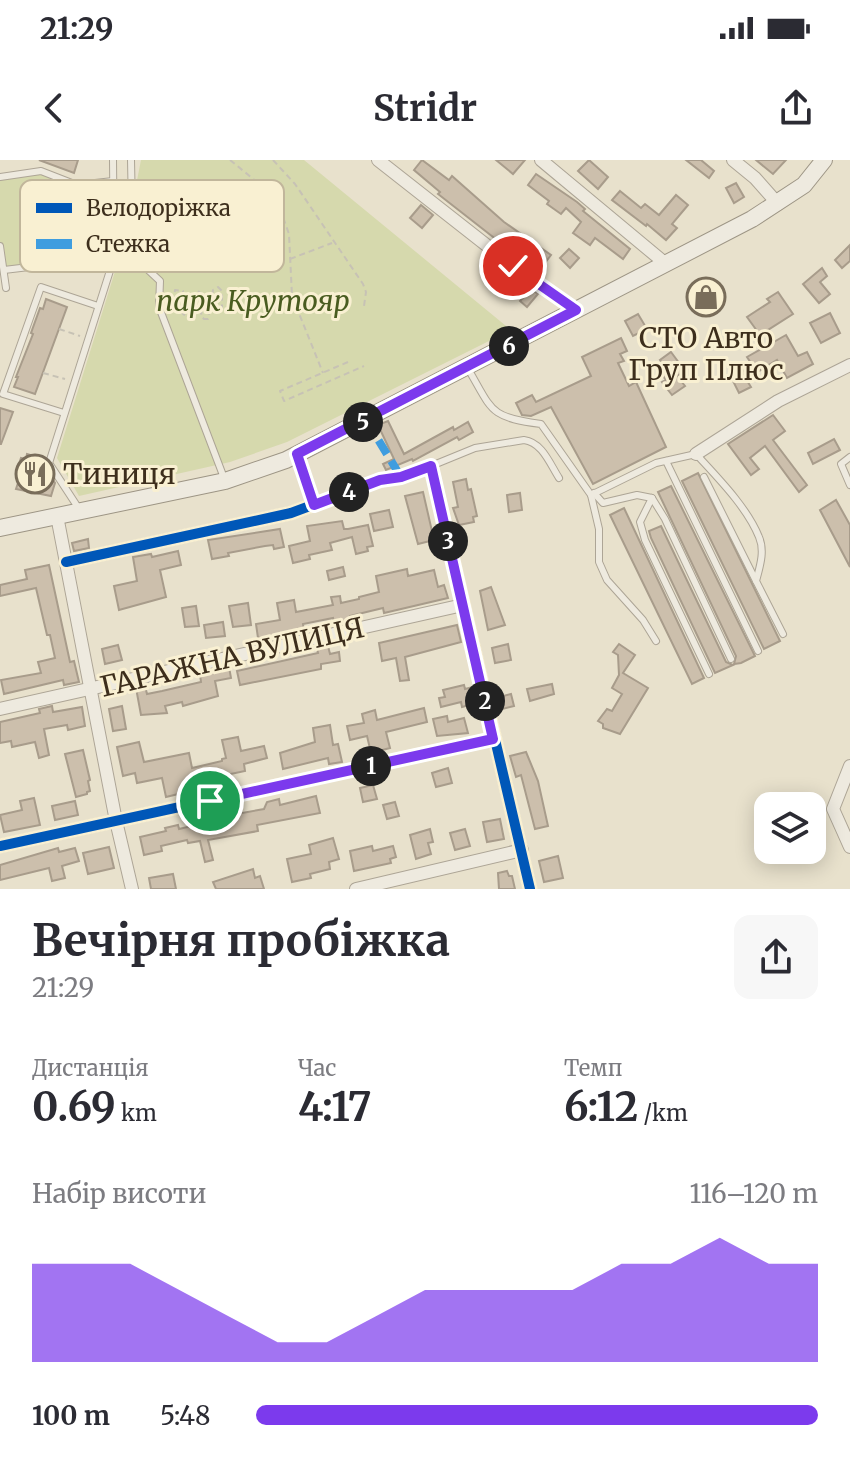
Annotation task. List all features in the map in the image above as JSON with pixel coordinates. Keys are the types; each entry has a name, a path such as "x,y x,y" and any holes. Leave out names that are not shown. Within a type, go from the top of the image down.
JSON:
{"main road":[{"path":"0,528 225,481 297,454 778,204 804,185 824,160"}],"street":[{"path":"378,160 513,266 576,310"},
{"path":"541,160 666,264"},
{"path":"733,160 755,178 778,204"},
{"path":"696,454 778,401 850,365"},
{"path":"66,562 233,527 314,505 380,480 401,477 431,466 530,889"},
{"path":"57,516 132,889"},
{"name":"ГАРАЖНА ВУЛИЦЯ","path":"0,709 463,605"},
{"path":"0,846 493,739"},
{"path":"850,766 833,809 850,847"},
{"path":"356,889 522,850"}],"lane":[{"path":"41,171 46,160"},
{"path":"131,160 131,180"},
{"path":"0,177 41,171 64,180"},
{"path":"0,246 6,288"},
{"path":"4,270 20,268"},
{"path":"81,512 49,463 109,272"},
{"path":"150,272 160,281 159,307 225,481"},
{"path":"64,413 3,394 41,287 98,306"},
{"path":"467,367 494,413 514,421 541,424 592,494 603,503 637,495 652,498 665,519 731,659"},
{"path":"431,466 475,448 524,440 538,446 559,478"},
{"path":"297,454 314,505"},
{"path":"592,494 666,461 696,454 727,487 759,537 762,559 756,581"},
{"path":"850,457 841,464 850,485"},
{"path":"666,461 758,651"},
{"path":"704,477 783,634"},
{"path":"592,494 599,529 599,562 607,580 643,620 656,641"},
{"path":"652,498 640,522 645,540 709,674"}],"path":[{"path":"230,160 255,180"},
{"path":"273,160 295,184 363,284 366,292 364,306"},
{"path":"284,221 289,234 292,296 323,373"},
{"path":"288,259 334,242"},
{"path":"166,327 171,322 175,290 180,289 183,293 182,313 187,317 192,314 193,295 201,293 201,316 205,320 210,316 212,292 216,287 222,291 222,310 230,310 232,286"},
{"path":"59,329 88,338"},
{"path":"348,362 280,391 284,401 364,366"},
{"path":"43,373 74,381"}],"green space":[{"name":"парк Крутояр","path":"141,160 304,160 511,330 287,442 230,462 79,496 57,458 115,272 284,272 284,180 137,180"},
{"path":"41,171 64,180 20,180 20,266 4,270 0,246 0,177"}],"building":[{"path":"39,160 78,160 74,173"},
{"path":"422,160 449,180 452,176 504,222 551,255 538,272 438,194 440,192 414,170"},
{"path":"496,160 525,160 513,174"},
{"path":"589,160 608,177 598,189 578,171"},
{"path":"686,160 701,160 714,171 709,178"},
{"path":"756,160 786,160 773,174"},
{"path":"536,174 577,202 585,209 583,211 630,249 623,259 595,238 590,245 573,233 581,222 566,208 561,214 528,185"},
{"path":"736,183 744,197 734,203 726,188"},
{"path":"620,191 641,208 645,204 659,215 676,195 688,205 672,224 677,228 666,240 612,200"},
{"path":"421,205 433,215 422,228 410,218"},
{"path":"850,245 850,261 842,268 835,260"},
{"path":"569,249 579,258 570,268 560,258"},
{"path":"822,268 827,276 820,282 830,294 819,303 803,284"},
{"path":"531,289 538,294 527,307 520,301"},
{"path":"778,292 793,314 760,335 747,317 770,302 767,299"},
{"path":"46,299 67,307 35,394 14,387 40,308 43,309"},
{"path":"830,313 840,333 821,343 810,323"},
{"path":"638,314 647,329 633,336 625,321"},
{"path":"786,335 798,356 807,352 813,364 787,378 777,360 746,379 751,387 739,393 731,377 753,366 747,357"},
{"path":"621,338 627,351 620,354 624,361 618,363 629,386 636,382 666,447 593,484 551,407 531,416 522,415 516,403 532,395 536,402 591,376 582,357"},
{"path":"671,352 685,371 677,376 685,386 672,395 662,382 666,380 659,371 665,367 660,360"},
{"path":"0,408 13,412 1,444 0,444"},
{"path":"773,415 785,431 773,440 807,485 799,492 765,446 750,458 759,469 751,475 728,444"},
{"path":"388,421 404,454 468,422 473,432 459,440 457,437 413,461 386,470 383,464 394,459 378,425"},
{"path":"834,439 840,450 813,464 808,453"},
{"name":"Тиниця","path":"27,454 44,459 44,466 55,483 51,496 16,489 22,471 17,470 21,458 26,459"},
{"path":"698,473 780,641 764,649 682,481"},
{"path":"466,479 477,516 473,517 474,522 459,525 453,508 458,507 453,482"},
{"path":"671,486 755,656 741,663 734,664 736,656 658,492"},
{"path":"423,492 434,540 418,544 405,496"},
{"path":"520,493 522,510 509,512 507,495"},
{"path":"836,500 850,525 850,567 820,510"},
{"path":"624,508 704,678 692,684 610,515"},
{"path":"389,510 393,527 374,531 370,514"},
{"path":"342,521 344,529 368,525 373,546 356,554 352,537 330,543 332,550 309,555 310,559 293,563 289,546 310,541 307,526"},
{"path":"661,526 726,662 733,665 715,673 651,538 649,531"},
{"path":"280,529 284,547 274,549 273,545 265,546 212,559 208,540"},
{"path":"88,539 89,548 74,551 72,543"},
{"path":"178,551 181,565 160,570 166,597 119,610 114,586 137,581 133,557 151,554 152,557"},
{"path":"49,565 70,662 74,661 79,682 64,685 63,680 4,694 1,680 41,673 38,662 55,658 36,588 0,596 0,585 27,579 25,570"},
{"path":"343,567 345,576 329,580 327,571"},
{"path":"407,569 408,576 434,570 438,587 444,585 448,598 384,613 383,608 350,616 351,621 334,624 333,618 303,624 304,632 258,638 256,624 280,620 277,603 294,600 296,612 333,605 331,597 340,596 341,603 359,599 379,592 376,576"},
{"path":"491,587 505,625 488,630 480,591"},
{"path":"248,603 251,625 233,627 229,606"},
{"path":"196,606 199,626 185,627 182,608"},
{"path":"223,622 225,636 206,638 204,625"},
{"path":"457,625 461,642 405,657 409,680 400,681 396,658 382,661 379,643"},
{"path":"508,644 511,660 495,663 492,648"},
{"path":"619,644 635,655 623,673 648,688 620,734 603,728 598,721 607,709 612,711 622,694 612,688 619,675 618,655 613,652"},
{"path":"118,645 122,660 105,664 102,649"},
{"path":"328,646 330,654 339,652 340,661 321,664 321,669 240,685 237,671 318,653 317,648"},
{"path":"229,667 231,678 215,681 218,696 183,706 182,702 165,706 167,713 141,715 136,688 145,686 147,694 162,691 201,682 200,674"},
{"path":"552,684 554,694 530,701 527,689"},
{"path":"464,685 465,689 473,687 477,703 462,707 461,702 441,707 439,698 445,697 443,690"},
{"path":"511,694 514,706 498,710 495,698"},
{"path":"52,706 53,712 82,707 85,726 68,730 67,725 44,729 49,755 39,758 35,742 12,747 11,741 0,743 0,722 40,713 39,709"},
{"path":"122,706 126,729 113,731 109,709"},
{"path":"424,708 427,722 386,732 390,748 371,753 367,736 350,740 347,726 364,723 362,714 375,710 377,720"},
{"path":"447,716 448,722 464,718 468,733 437,736 433,719"},
{"path":"330,725 333,745 338,744 342,762 329,764 328,758 283,769 280,753 315,742 313,728"},
{"path":"238,737 241,751 264,746 267,758 244,764 245,771 221,776 223,783 166,797 162,778 137,783 135,773 123,776 117,747 139,742 144,762 189,753 192,768 222,761 226,758 222,740"},
{"path":"83,750 90,791 76,797 65,754"},
{"path":"526,752 538,781 548,826 535,829 521,775 516,777 510,756"},
{"path":"448,768 452,783 436,787 432,773"},
{"path":"373,785 377,799 363,802 360,788"},
{"path":"316,796 320,813 257,825 258,831 208,840 213,860 205,862 200,841 188,843 187,840 161,846 162,851 144,855 140,837 166,831 165,828 196,825 194,819 202,817 203,820 264,809 267,802 279,799 280,805"},
{"path":"34,798 40,825 4,832 0,815 22,810 20,801"},
{"path":"75,801 78,815 55,820 52,806"},
{"path":"395,802 399,816 387,819 383,805"},
{"path":"500,819 504,839 487,842 483,822"},
{"path":"430,829 433,842 428,843 431,854 416,859 410,835"},
{"path":"465,829 470,846 455,850 450,833"},
{"path":"333,838 339,859 329,862 330,869 292,882 287,859 311,854 309,845"},
{"path":"372,846 373,851 393,846 396,857 390,859 391,863 354,871 350,851"},
{"path":"109,847 114,868 88,874 83,853"},
{"path":"58,848 59,852 75,848 79,861 62,866 65,878 52,881 49,868 0,880 0,865"},
{"path":"558,856 563,878 544,882 539,861"},
{"path":"253,869 255,878 260,876 264,889 216,889 213,882"},
{"path":"507,871 512,876 515,889 499,889 498,873"},
{"path":"173,874 176,889 151,889 149,878"}],"marked path":[{"path":"366,420 401,477"}],"cycle path":[{"path":"66,562 291,513 380,480 401,477 431,466 530,889"},
{"path":"0,846 493,739"}],"place":[{"name":"СТО Авто Груп Плюс","path":"706,297"},
{"name":"Тиниця","path":"35,474"}],"route":[{"path":"210,801 493,739 431,466 401,477 380,480 314,505 297,454 576,310 513,266"}]}
